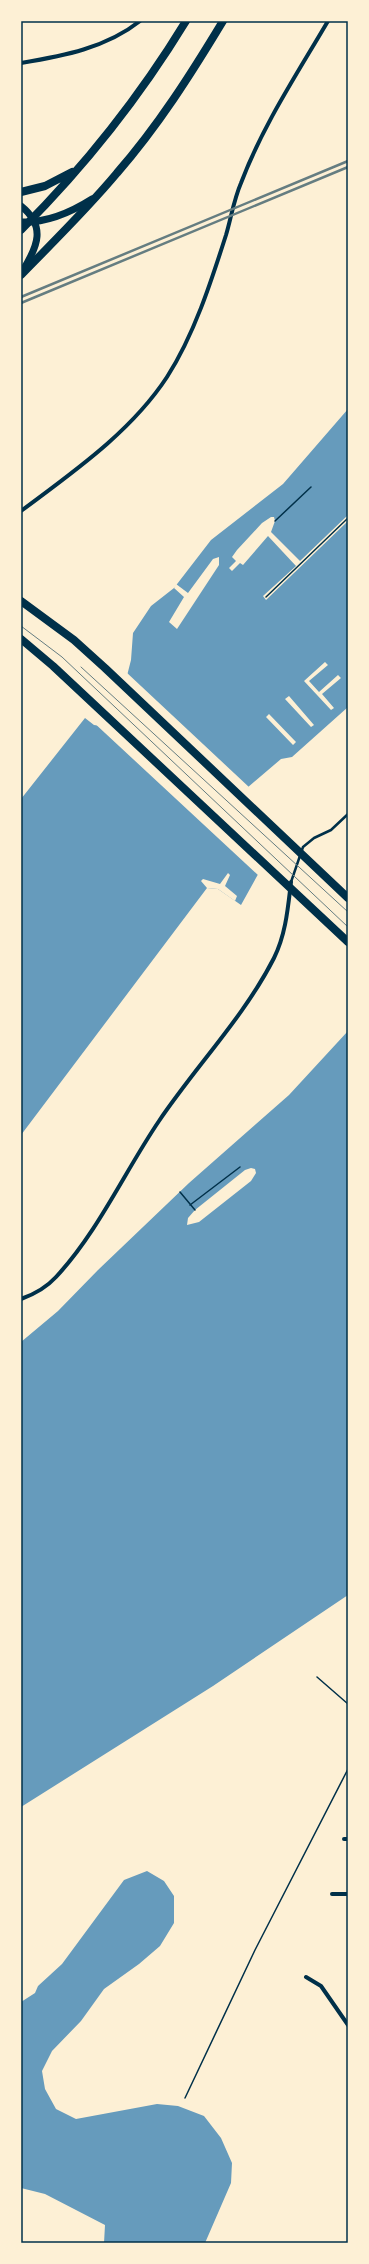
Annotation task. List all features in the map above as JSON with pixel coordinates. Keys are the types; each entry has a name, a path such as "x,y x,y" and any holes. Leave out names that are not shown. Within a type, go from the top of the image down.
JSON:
{"main road":[{"path":"21,230 82,167 132,105 186,21"},
{"path":"21,274 97,196 130,159 167,110 223,21"},
{"path":"21,192 45,186 82,167"},
{"path":"21,601 74,640 348,898"},
{"path":"21,639 53,666 348,942"}],"street":[{"path":"21,63 50,58 92,47 119,36 140,21"},
{"path":"21,511 111,440 145,404 167,376 194,323 226,235 240,184 261,134 328,21"},
{"path":"30,221 72,211 97,196"},
{"path":"21,206 30,221 35,248 21,274"},
{"path":"21,1298 44,1289 68,1263 86,1239 160,1119 255,990 280,946 287,914 291,882"},
{"path":"332,1894 348,1894"},
{"path":"306,1977 321,1986 348,2025"}],"lane":[{"path":"291,882 303,847 314,838 332,830 348,814"}],"path":[{"path":"275,521 310,487"},
{"path":"266,597 348,518"},
{"path":"190,1205 240,1167"},
{"path":"180,1192 195,1210"},
{"path":"316,1677 348,1704"},
{"path":"185,2098 255,1950 348,1769"}],"water":[{"path":"348,409 348,707 292,757 281,759 240,794 220,830 261,869 241,905 218,889 207,888 21,1135 21,799 85,718 94,725 109,727 116,719 131,660 133,633 151,606 174,588 211,540 283,484"},
{"path":"348,1031 348,1595 213,1686 21,1807 21,1342 58,1311 98,1270 189,1183 289,1095"},
{"path":"147,1871 164,1881 174,1896 174,1923 160,1946 139,1964 104,1989 81,2021 52,2051 42,2071 45,2089 56,2109 76,2119 157,2104 178,2106 204,2116 221,2138 232,2163 231,2183 205,2243 104,2243 105,2225 45,2194 21,2188 21,2002 35,1993 38,1986 62,1964 124,1880"}],"pier":[{"path":"348,515 348,521 266,600 263,596 296,566 268,536 243,565 240,563 232,571 229,568 236,561 232,557 237,550 262,523 271,517 274,517 275,521 271,532 300,561"},
{"path":"219,557 219,565 177,629 169,622 184,597 174,588 176,584 188,593 213,559"},
{"path":"325,662 328,665 309,681 319,692 338,675 341,678 322,694 334,708 331,710 304,681"},
{"path":"126,672 250,788 242,796 222,829 263,868 259,876 91,720 95,723 111,724 115,719"},
{"path":"289,696 314,725 311,727 285,699"},
{"path":"269,714 296,742 293,745 266,717"},
{"path":"228,873 230,875 225,886 237,896 235,901 218,889 207,888 201,881 203,879 220,884"},
{"path":"251,1168 255,1169 256,1173 251,1181 199,1222 187,1225 188,1218 195,1210 245,1170"}],"tram line":[{"path":"21,626 62,657 348,927"},
{"path":"81,667 348,912"}],"railway":[{"path":"21,297 348,161"},
{"path":"21,303 348,167"}]}
